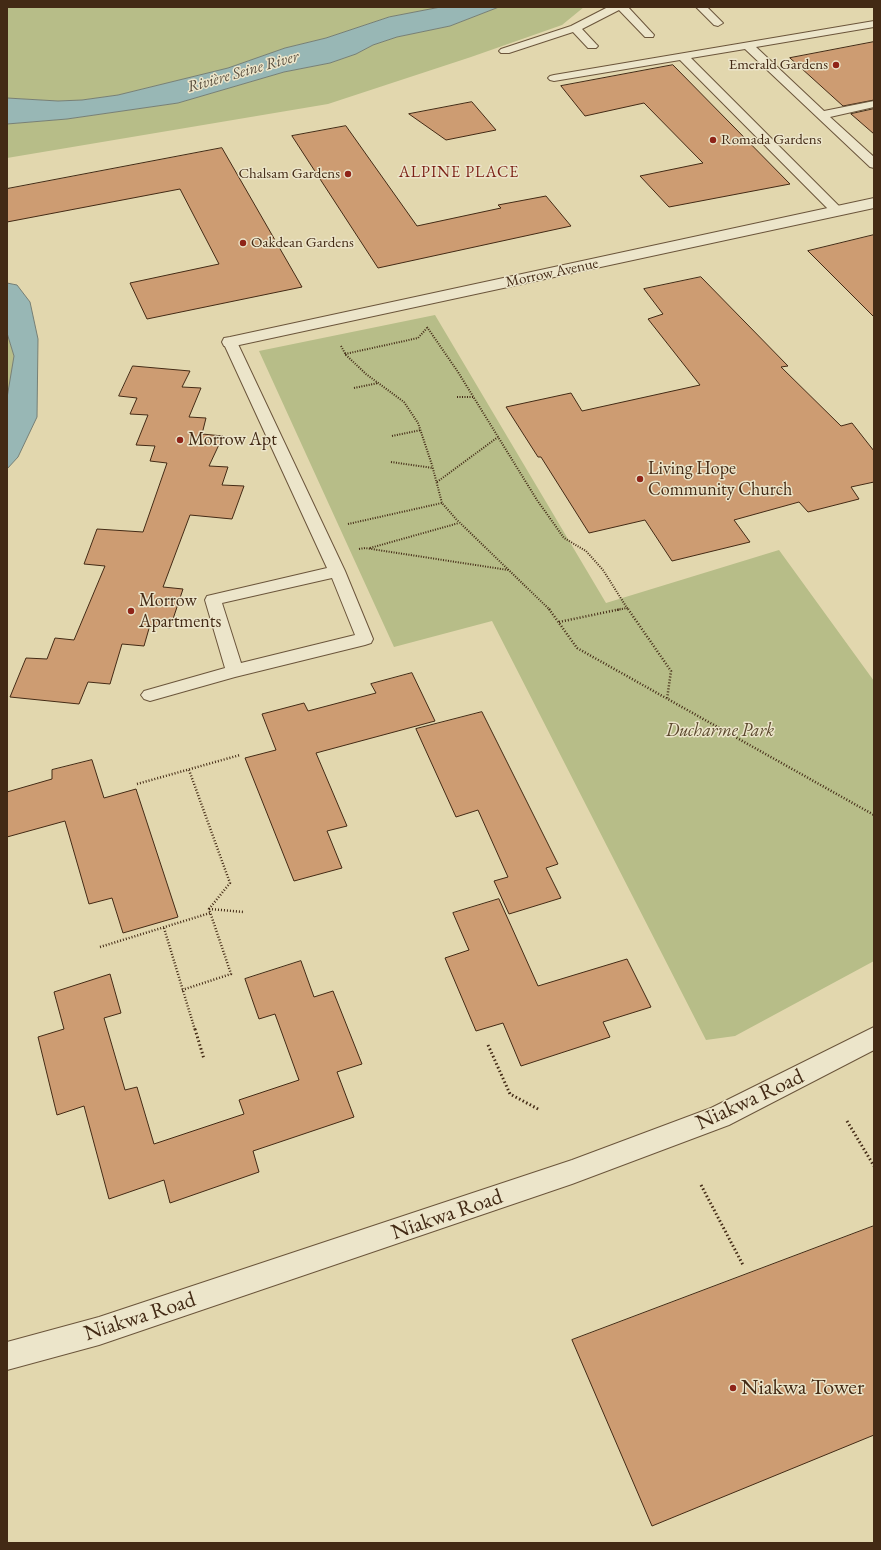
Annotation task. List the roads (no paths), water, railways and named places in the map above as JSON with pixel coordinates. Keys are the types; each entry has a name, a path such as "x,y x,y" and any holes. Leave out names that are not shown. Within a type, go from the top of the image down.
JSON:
{"street":[{"name":"Morrow Avenue","path":"230,342 874,203"},
{"name":"Niakwa Road","path":"7,1356 99,1331 460,1211 579,1169 720,1117 874,1038"}],"lane":[{"path":"505,52 575,28 616,7"},
{"path":"622,7 649,35"},
{"path":"701,7 718,23"},
{"path":"554,78 874,24"},
{"path":"575,28 592,46"},
{"path":"747,45 874,164"},
{"path":"683,56 837,211"},
{"path":"822,115 874,104"},
{"path":"150,694 235,671 365,639 337,571 230,342"},
{"path":"235,671 213,600 337,571"}],"water":[{"name":"Rivière Seine River","path":"441,7 499,7 450,26 397,37 373,45 356,54 330,63 284,72 178,103 67,119 7,124 7,98 58,101 82,100 118,95 228,68 285,48 326,38 389,17"},
{"path":"7,283 17,285 30,302 38,339 37,417 18,457 7,469 7,398 14,356 7,333"}],"place":[{"name":"Emerald Gardens","path":"836,65"},
{"name":"Romada Gardens","path":"713,140"},
{"name":"Chalsam Gardens","path":"348,174"},
{"name":"Oakdean Gardens","path":"243,243"},
{"name":"Morrow Apt","path":"180,440"},
{"name":"Living Hope Community Church","path":"640,479"},
{"name":"Morrow Apartments","path":"131,611"},
{"name":"Niakwa Tower","path":"733,1388"}],"district":[{"name":"ALPINE PLACE","path":"459,173"}],"park label":[{"name":"Ducharme Park","path":"720,731"}]}
